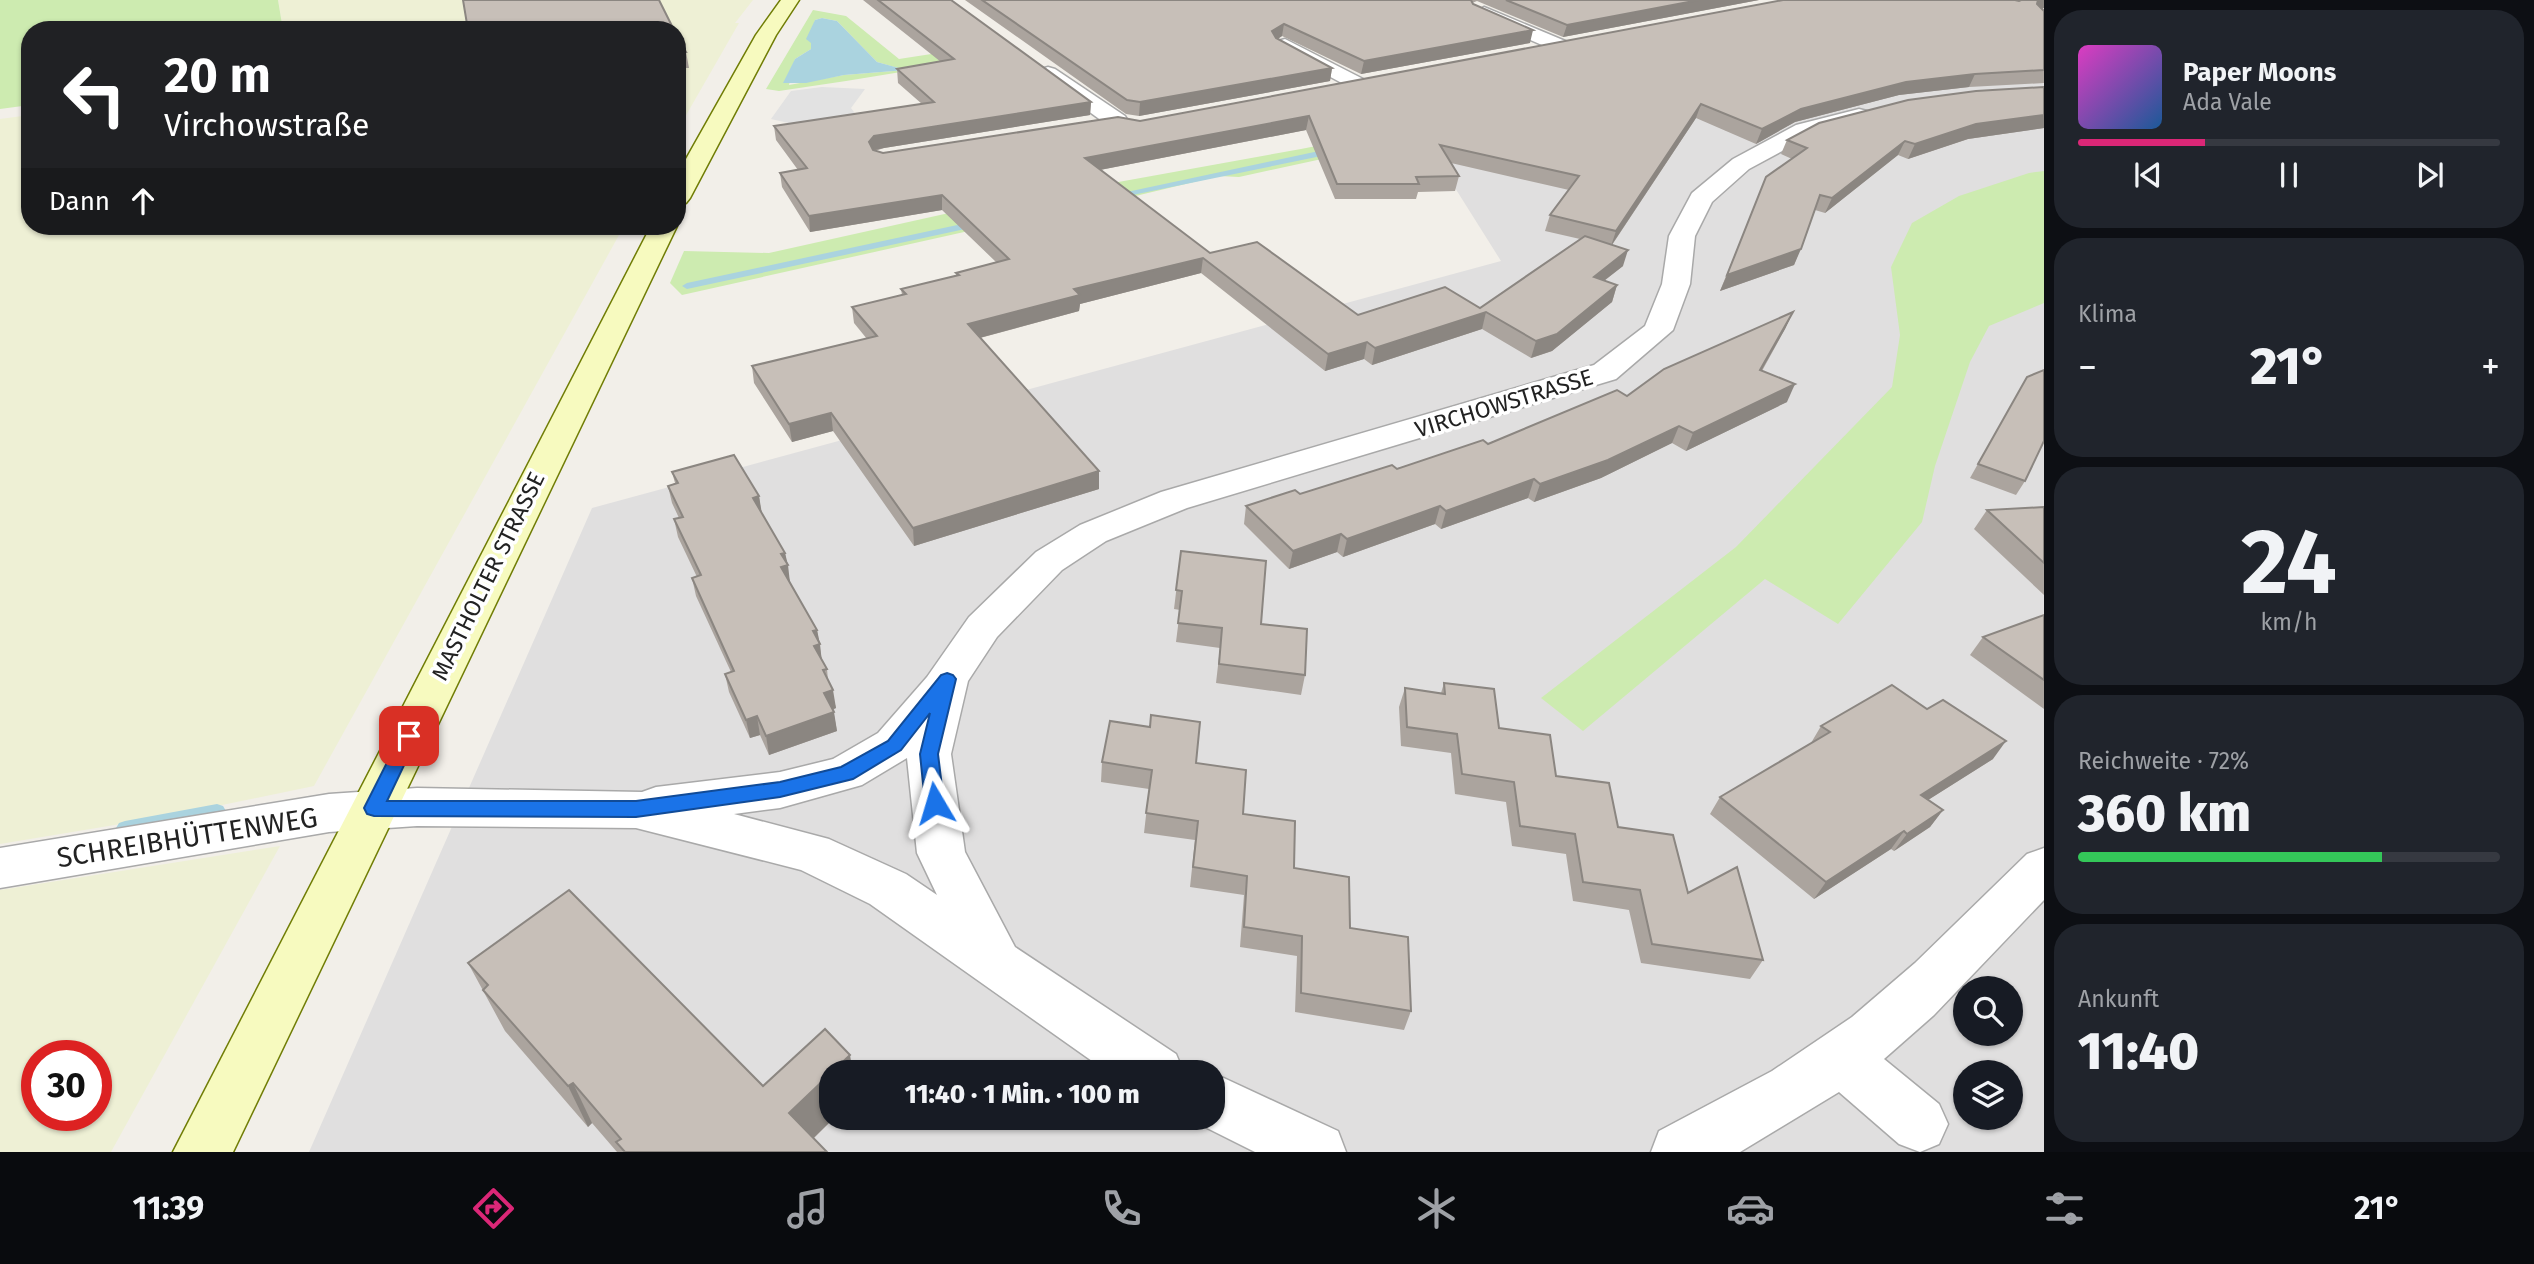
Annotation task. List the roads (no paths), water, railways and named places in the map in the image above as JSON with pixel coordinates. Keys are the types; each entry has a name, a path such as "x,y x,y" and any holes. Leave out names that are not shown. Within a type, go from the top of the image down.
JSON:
{"street":[{"path":"686,182 766,35 790,0"},
{"path":"1478,10 1563,47"},
{"path":"1522,54 1590,41"},
{"path":"1283,45 1360,85"},
{"path":"1034,62 1117,121"},
{"path":"1334,90 1387,80"},
{"name":"VIRCHOWSTRASSE","path":"636,809 780,790 846,774 894,746 947,679 983,627 1049,561 1093,533 1174,500 1605,372 1658,330 1676,284 1682,236 1701,198 1741,164 1804,130 1888,108"},
{"path":"1089,125 1117,121 1139,126"},
{"name":"MASTHOLTER STRASSE","path":"202,1152 515,519 659,235"},
{"name":"VIRCHOWSTRASSE","path":"947,679 929,754 940,853 997,964"},
{"name":"SCHREIBHÜTTENWEG","path":"0,868 374,808 636,809"},
{"path":"636,809 811,853 888,889 1137,1060"},
{"path":"1680,1152 1745,1119 1840,1058 1895,1015 2044,868"},
{"path":"1840,1058 1919,1124"},
{"path":"1225,1107 1317,1152"}],"water":[{"path":"822,18 837,21 877,62 906,70 844,75 806,83 783,83 795,59 811,49 811,43 806,39 815,20"}],"waterway":[{"path":"1113,196 1333,151"},
{"path":"687,286 976,224"},
{"path":"125,828 217,811"}]}
